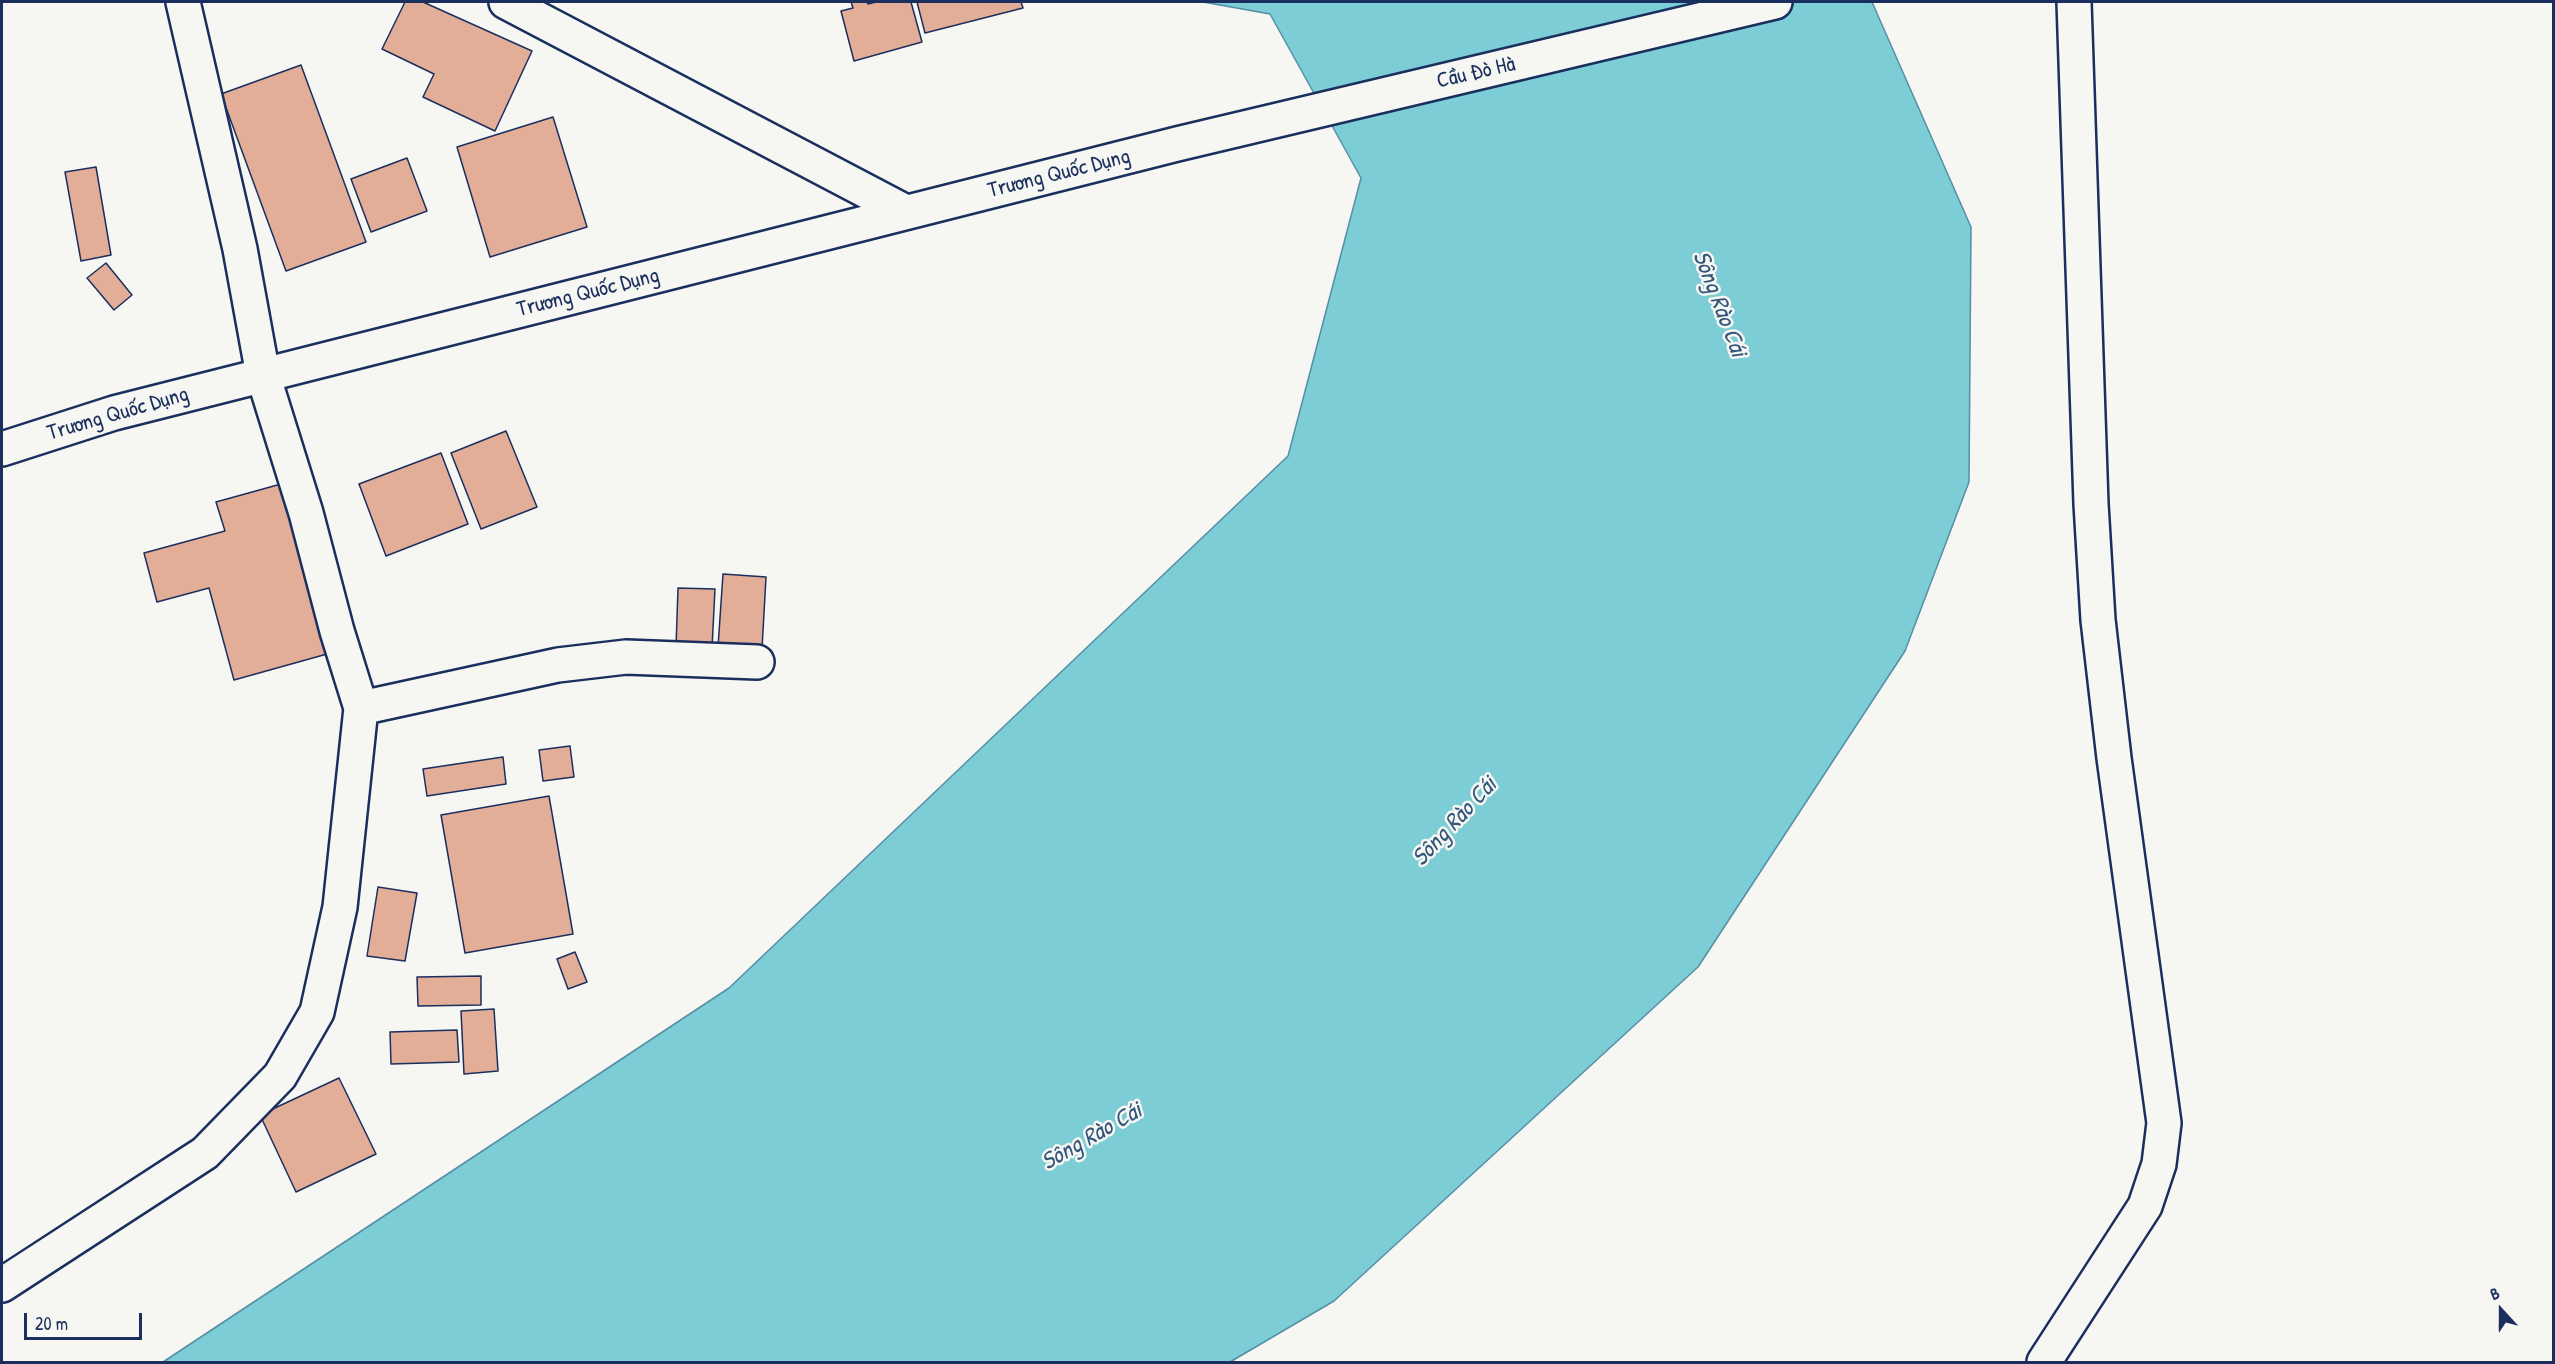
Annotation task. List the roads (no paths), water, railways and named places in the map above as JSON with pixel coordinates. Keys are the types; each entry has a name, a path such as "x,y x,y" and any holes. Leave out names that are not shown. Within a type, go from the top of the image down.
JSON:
{"street":[{"path":"2,1285 204,1154 280,1076 318,1012 340,907 361,708 337,631 306,513 263,375 240,249 183,2"},
{"path":"506,2 906,212"},
{"name":"Cầu Đò Hà","path":"1177,144 1775,2"},
{"path":"2044,1362 2145,1206 2159,1164 2164,1123 2114,758 2098,620 2090,492 2074,2"},
{"name":"Trương Quốc Dụng","path":"2,449 114,413 1177,144"},
{"path":"361,708 558,665 646,657 757,663"}],"water":[{"name":"Sông Rào Cái","path":"1203,2 1872,2 1971,227 1969,482 1905,651 1698,967 1334,1301 1230,1362 163,1362 729,988 1288,456 1361,178 1270,14"}]}
